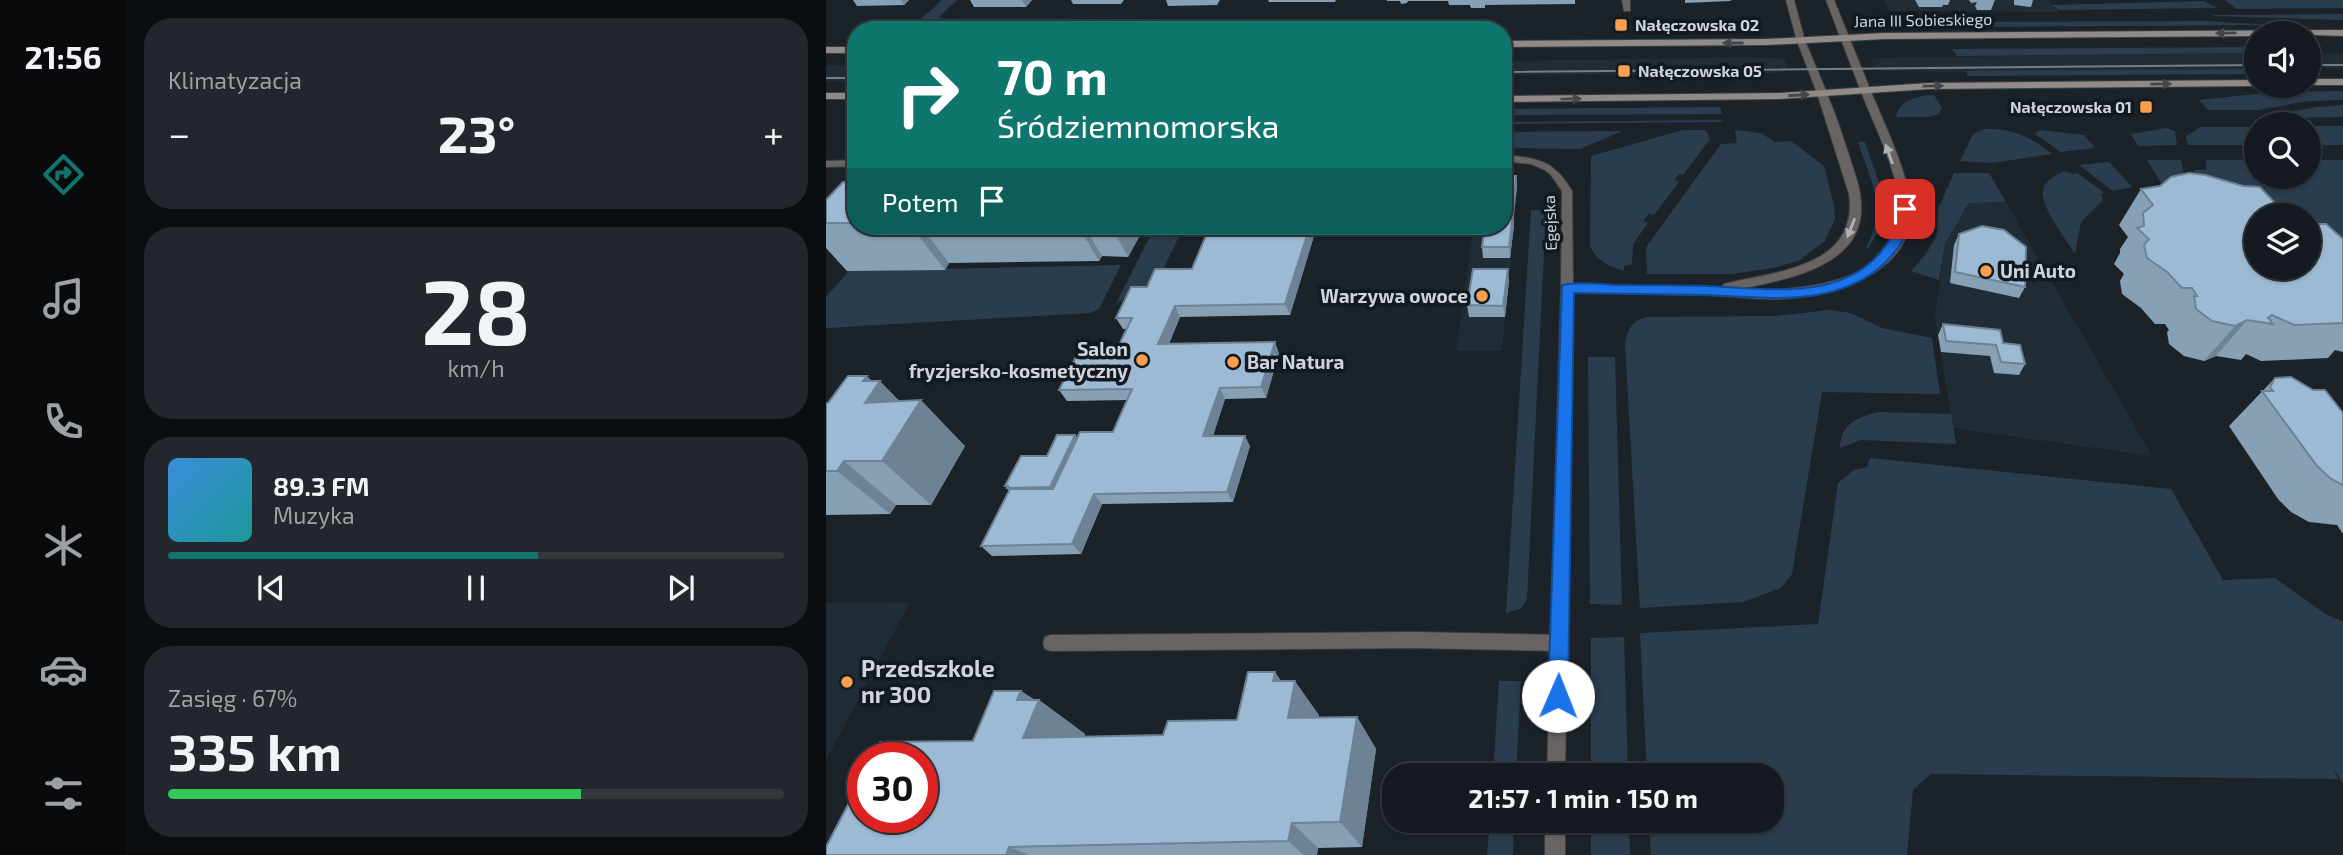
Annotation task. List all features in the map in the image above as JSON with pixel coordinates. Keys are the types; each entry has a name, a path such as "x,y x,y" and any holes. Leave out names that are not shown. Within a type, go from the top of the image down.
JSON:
{"main road":[{"name":"Jana III Sobieskiego","path":"1512,44 1801,41 1846,37 2343,33"},
{"path":"826,50 847,50"},
{"path":"2321,82 2343,82"},
{"path":"1512,99 1746,97 1865,89 2244,83"},
{"path":"826,96 847,96"}],"street":[{"path":"1709,291 1788,275 1807,268 1830,255 1850,234 1856,215 1854,196 1822,93 1801,41 1790,0"},
{"path":"1567,288 1779,295 1807,293 1842,284 1868,271 1889,252 1902,231 1905,220 1904,201 1846,37 1830,0"},
{"name":"Egejska","path":"1512,159 1549,166 1567,191 1556,763"},
{"path":"828,165 847,164"},
{"path":"1051,643 1414,640 1559,643"},
{"path":"1555,833 1555,855"}],"shaded area":[{"path":"942,0 957,0 939,17 942,19 921,19"},
{"path":"1884,0 2049,0 2059,12 1890,11"},
{"path":"2225,0 2343,0 2343,8 2237,9"},
{"path":"2204,1 2217,8 2059,10 2052,5"},
{"path":"2343,14 2343,20 2211,16 2216,15"},
{"path":"2203,21 2244,25 1938,27 1935,22"},
{"path":"2244,47 2244,53 1957,56 1952,49"},
{"path":"2244,53 2244,69 1884,71 1875,67 1871,58"},
{"path":"2321,53 2343,53 2343,68 2321,68"},
{"path":"1752,57 1783,58 1788,66 1783,72 1757,74 1512,75 1512,61"},
{"path":"847,65 847,82 826,81 826,66"},
{"path":"2244,69 2244,74 1968,76 1966,71"},
{"path":"2321,91 2343,91 2343,100 2309,101 2258,110 2208,110 2199,100 2244,95 2244,98 2321,98"},
{"path":"1934,95 1942,108 1939,114 1929,117 1896,117 1905,102"},
{"path":"2343,105 2343,117 2321,117 2321,112 2289,112"},
{"path":"1720,107 1722,114 1512,115 1512,109"},
{"path":"1723,120 1512,124 1512,122"},
{"path":"2321,126 2343,126 2343,145 2321,145"},
{"path":"2201,127 2244,127 2244,145 2188,145 2186,136"},
{"path":"2166,128 2175,131 2177,145 2138,146 2131,134"},
{"path":"1985,129 2004,130 2021,135 2052,154 1991,163 1960,161 1973,134"},
{"path":"1683,130 1706,130 1710,139 1683,175 1679,174 1674,180 1679,182 1654,215 1648,214 1644,221 1648,223 1633,244 1632,264 1624,266 1624,271 1613,267 1596,256 1590,246 1591,156"},
{"path":"1735,130 1761,133 1775,142 1791,141 1824,166 1835,219 1825,241 1800,260 1773,268 1731,274 1647,274 1646,247 1721,144 1737,143"},
{"path":"2040,130 2084,135 2095,148 2061,152 2035,134"},
{"path":"1623,131 1580,149 1512,148 1512,132"},
{"path":"1858,142 1865,142 1882,196 1881,221 1868,248 1877,207"},
{"path":"2147,160 2181,160 2187,189 2163,186"},
{"path":"2206,160 2244,160 2244,189 2321,189 2321,160 2343,160 2343,267 2321,251 2321,203 2244,203 2244,210 2199,192 2194,170 2206,170"},
{"path":"2109,162 2132,187 2113,191 2079,165"},
{"path":"2064,171 2077,173 2105,193 2101,194 2103,200 2081,222 2075,254 2049,213 2043,196 2046,183"},
{"path":"1954,173 1989,173 2006,202 1969,203 1945,244 1939,280 1911,271 1926,254 1937,234 1938,209"},
{"path":"1512,180 1518,180 1502,351 1456,351 1473,235 1512,235"},
{"path":"2006,202 2152,456 1953,428 1935,318 1945,244 1970,203"},
{"path":"1531,210 1546,210 1527,599 1522,608 1506,613"},
{"path":"1150,235 1180,235 1160,276 1116,304"},
{"path":"1121,265 1099,309 1090,313 826,328 826,297 849,271"},
{"path":"1829,310 1851,313 1882,328 1932,338 1940,394 1822,392 1792,574 1781,588 1743,602 1640,608 1625,344 1632,326 1647,317 1776,316"},
{"path":"1588,357 1615,357 1622,605 1590,604"},
{"path":"1878,412 1951,414 1956,444 1861,440 1840,448 1843,433 1851,423"},
{"path":"1870,458 2171,489 2223,580 2275,578 2327,615 2343,621 2343,784 2333,768 2338,779 1931,774 1913,790 1907,855 1651,855 1650,833 1784,833 1784,763 1646,763 1640,633 1818,624 1838,483 1854,470 1867,467"},
{"name":"Przedszkole nr 300","path":"910,602 826,760 826,603"},
{"path":"1624,637 1628,763 1591,763 1591,638"},
{"path":"1499,681 1521,681 1517,763 1494,763"},
{"path":"1489,833 1514,833 1513,855 1487,855"},
{"path":"1591,833 1629,833 1630,855 1591,855"}],"building":[{"path":"2189,173 2205,175 2244,186 2244,189 2262,189 2277,203 2244,203 2244,280 2321,280 2321,224 2326,224 2343,239 2343,323 2294,325 2272,315 2268,318 2273,324 2247,320 2235,326 2212,321 2196,309 2194,296 2197,296 2192,288 2182,288 2167,272 2147,258 2144,245 2149,239 2137,228 2144,226 2143,213 2153,205 2141,189 2160,186 2171,177"},
{"path":"1512,176 1516,176 1513,204"},
{"path":"843,182 847,182 847,223 826,223 826,200"},
{"name":"Uni Auto","path":"1982,226 2004,230 2026,247 2025,287 1955,272 1959,234"},
{"path":"1206,235 1307,235 1285,304 1175,306 1158,344 1275,342 1261,387 1220,388 1203,436 1245,436 1227,492 1094,494 1072,544 981,546 1010,489 1053,489 1080,432 1113,432 1132,389 1059,390 1082,345 1119,345 1132,318 1116,318 1131,287 1147,287 1155,269 1192,269"},
{"path":"1484,235 1510,235 1509,247 1482,247"},
{"path":"1473,269 1508,269 1503,306 1467,305"},
{"path":"1943,324 2000,330 2003,343 2020,345 2025,364 2001,362 1996,345 1946,341"},
{"path":"848,376 867,376 863,381 880,381 865,403 921,400 882,461 844,461 837,471 826,471 826,403"},
{"path":"2291,377 2313,390 2325,390 2343,413 2343,485 2331,479 2317,466 2262,391 2273,391 2270,387 2275,378"},
{"path":"1057,435 1075,435 1050,487 1007,488 1008,486 1005,486 1021,456 1047,456"},
{"path":"1248,672 1275,672 1273,681 1295,681 1288,718 1357,717 1340,822 1292,823 1288,841 1009,847 1006,855 826,855 826,847 847,807 847,833 938,833 938,742 880,742 973,741 994,691 1021,691 1017,700 1039,700 1023,738 1163,735 1168,721 1237,720"}],"tram line":[{"path":"1512,72 2244,65"},
{"path":"2321,65 2343,65"},
{"path":"826,78 847,78"}],"place":[{"name":"Nałęczowska 02","path":"1621,25"},
{"name":"Nałęczowska 05","path":"1624,71"},
{"name":"Nałęczowska 01","path":"2146,107"},
{"name":"Uni Auto","path":"1986,271"},
{"name":"Warzywa owoce","path":"1482,296"},
{"name":"Salon fryzjersko-kosmetyczny","path":"1142,360"},
{"name":"Bar Natura","path":"1233,362"},
{"name":"Przedszkole nr 300","path":"847,682"}],"route":[{"path":"1558,696 1567,288 1779,295 1807,293 1842,284 1879,263 1902,231 1905,209"}]}
